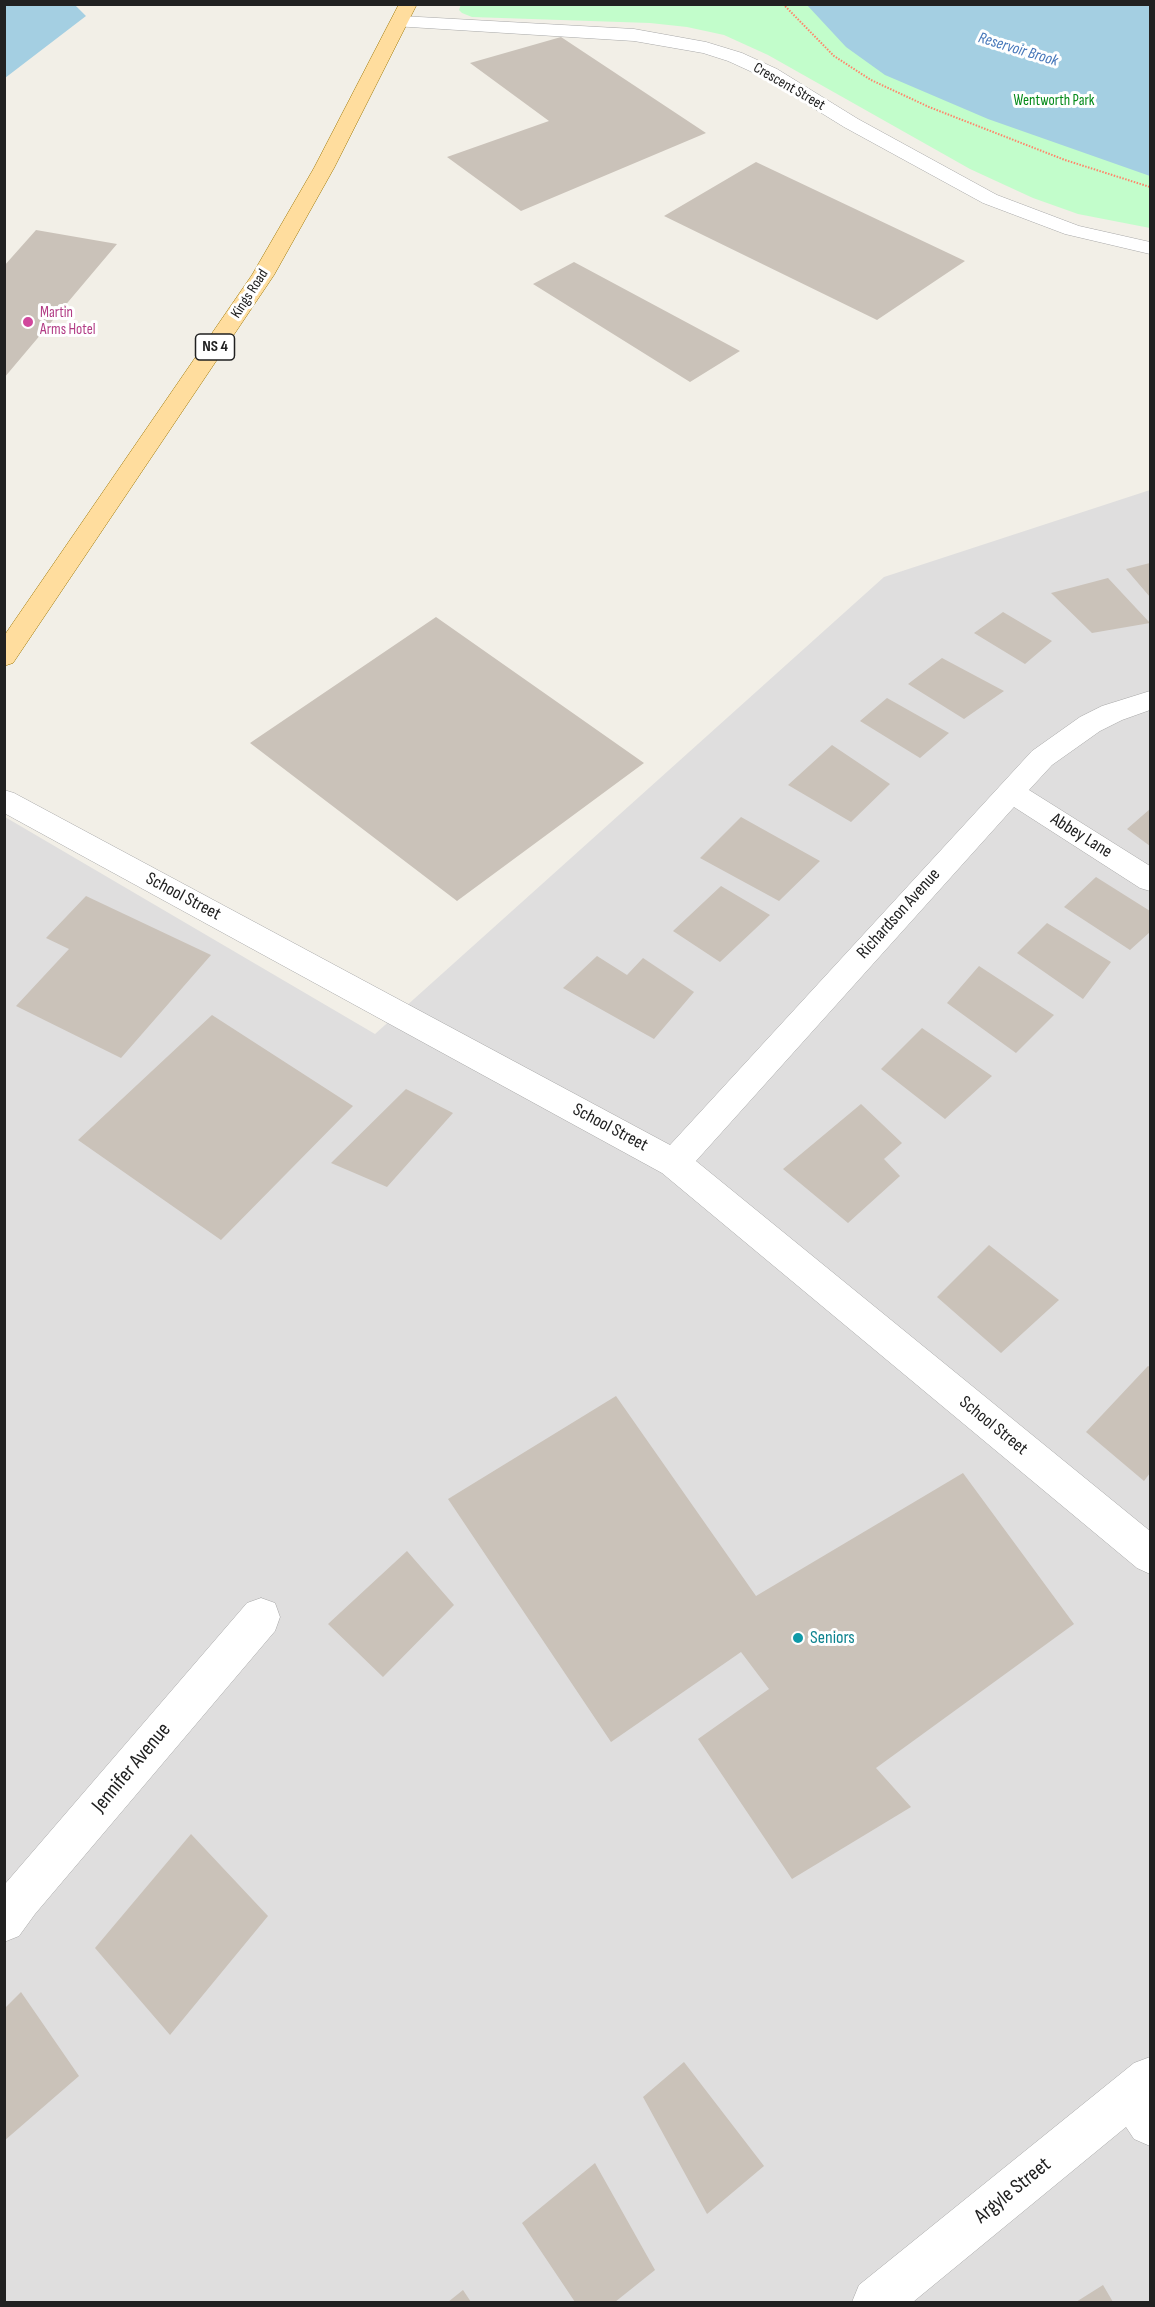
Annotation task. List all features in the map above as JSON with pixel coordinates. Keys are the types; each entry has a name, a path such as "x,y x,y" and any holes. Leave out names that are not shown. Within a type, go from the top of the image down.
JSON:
{"main road":[{"name":"Kings Road","path":"4,657 263,275 324,168 405,13"}],"street":[{"name":"Crescent Street","path":"405,13 634,35 706,48 735,57 770,74 851,123 990,199 1072,230 1111,241 1150,248"},
{"name":"Richardson Avenue","path":"674,1163 1042,758 1073,735 1112,713 1150,700"},
{"name":"Abbey Lane","path":"1011,792 1150,879"},
{"name":"School Street","path":"4,800 674,1163 1150,1555"},
{"name":"Jennifer Avenue","path":"4,1921 261,1617"},
{"name":"Argyle Street","path":"876,2302 1144,2099"}],"path":[{"path":"783,4 834,56 871,80 929,106 1065,160 1150,187"}],"shaded area":[{"path":"1150,490 1150,2302 5,2302 5,817 375,1034 884,577"}],"green space":[{"name":"Wentworth Park","path":"461,4 1150,5 1150,228 1078,214 1033,198 970,169 768,55 724,35 687,27 650,23 472,17 459,10"}],"water":[{"path":"5,4 75,5 86,16 5,78"},
{"name":"Reservoir Brook","path":"807,5 1150,5 1150,176 988,119 885,75 846,47"}],"building":[{"path":"561,37 706,133 521,211 447,157 549,121 470,63"},
{"path":"756,162 965,261 877,320 664,216"},
{"name":"Martin Arms Hotel","path":"36,230 117,244 4,378 4,266"},
{"path":"574,262 740,351 690,382 533,284"},
{"path":"1150,563 1150,597 1126,569"},
{"path":"1108,578 1150,623 1092,633 1051,593"},
{"path":"1003,612 1052,641 1025,664 974,633"},
{"path":"436,617 644,763 457,901 250,743"},
{"path":"942,658 1004,691 964,719 908,684"},
{"path":"887,698 949,733 920,758 860,721"},
{"path":"832,745 890,784 851,822 788,785"},
{"path":"1150,809 1150,846 1127,829"},
{"path":"741,817 820,861 779,901 700,858"},
{"path":"1096,877 1150,911 1150,932 1130,950 1064,907"},
{"path":"721,886 770,915 720,962 673,931"},
{"path":"86,896 211,955 121,1058 16,1006 69,949 46,938"},
{"path":"1047,923 1111,962 1083,999 1017,953"},
{"path":"597,956 627,975 643,958 694,992 654,1039 563,988"},
{"path":"979,966 1054,1015 1016,1053 947,1003"},
{"path":"212,1015 353,1106 221,1240 78,1140"},
{"path":"922,1028 992,1076 945,1119 881,1069"},
{"path":"406,1089 453,1113 387,1187 331,1163"},
{"path":"861,1104 902,1143 884,1159 900,1176 848,1223 783,1169"},
{"path":"989,1245 1059,1300 1001,1353 937,1297"},
{"path":"1148,1366 1150,1367 1150,1473 1144,1481 1086,1432"},
{"name":"Seniors","path":"616,1396 756,1596 963,1473 1074,1624 876,1768 911,1807 792,1879 698,1739 769,1689 741,1652 611,1742 448,1499"},
{"path":"407,1551 454,1605 383,1677 328,1624"},
{"path":"191,1834 268,1916 170,2035 95,1948"},
{"path":"21,1992 79,2076 4,2141 4,2009"},
{"path":"684,2062 764,2166 707,2214 643,2097"},
{"path":"595,2163 655,2270 615,2302 575,2302 522,2223"},
{"path":"1103,2285 1113,2302 1076,2302"},
{"path":"463,2290 471,2302 448,2302"}],"place":[{"name":"Martin Arms Hotel","path":"28,322"},
{"name":"Seniors","path":"798,1638"}]}
